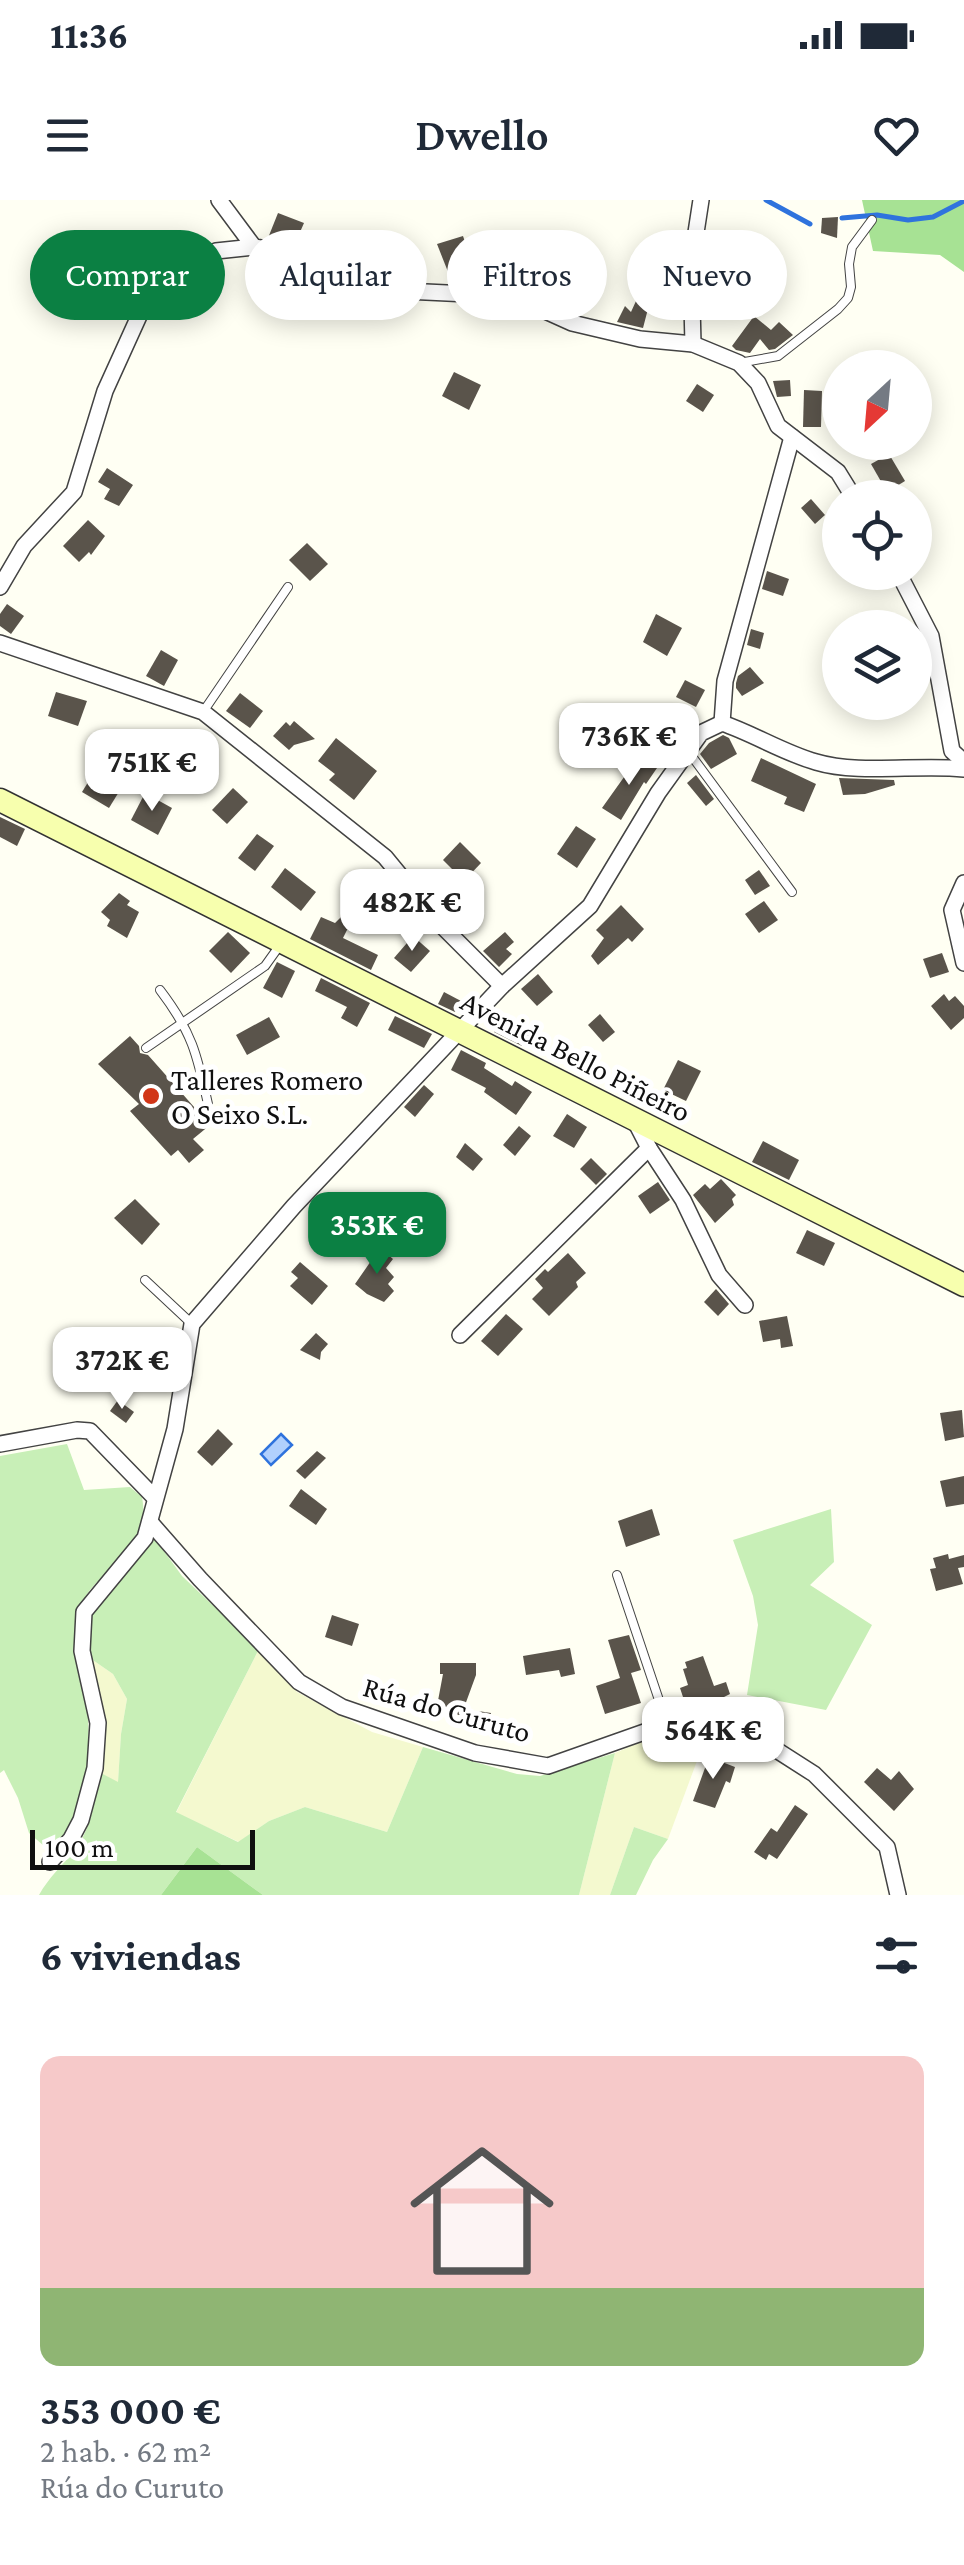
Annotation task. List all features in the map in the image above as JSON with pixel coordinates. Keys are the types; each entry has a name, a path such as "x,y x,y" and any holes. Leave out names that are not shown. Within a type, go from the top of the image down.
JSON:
{"street":[{"path":"219,200 245,235"},
{"path":"694,344 692,266 700,200"},
{"path":"0,586 24,546 74,492 105,391 149,294 172,270 216,251 245,248"},
{"path":"427,292 512,296 572,323 640,339 694,344 738,363 758,383 778,426 838,472 843,480"},
{"path":"722,722 725,681 792,437"},
{"path":"907,590 931,636 952,752 964,765"},
{"path":"0,643 203,712 385,857 440,924 502,986"},
{"path":"50,1862 82,1820 95,1768 98,1723 82,1650 84,1612 95,1594 138,1548 150,1522 175,1428 192,1324 294,1206 502,986 590,906 688,751 701,733 722,722"},
{"path":"722,722 817,763 856,767 964,765"},
{"name":"Avenida Bello Piñeiro","path":"0,800 964,1285"},
{"path":"964,883 952,910 964,962"},
{"path":"634,1119 720,1275 745,1305"},
{"path":"460,1334 648,1148"},
{"path":"0,1444 77,1430 90,1432 155,1498"},
{"name":"Rúa do Curuto","path":"150,1522 299,1682 342,1707 475,1753 548,1766 668,1724 764,1742 814,1774 887,1846 898,1895"}],"lane":[{"path":"738,363 778,356 838,309 848,298 852,247 872,220"},
{"path":"203,712 288,587"},
{"path":"688,751 792,892"},
{"path":"146,1048 264,966 282,942"},
{"path":"160,990 183,1020 194,1044 208,1104"},
{"path":"145,1280 192,1324"},
{"path":"617,1576 668,1724"}],"green space":[{"path":"862,200 964,200 964,272 940,255 873,251"},
{"path":"67,1444 84,1490 130,1487 142,1497 143,1519 129,1551 93,1586 80,1614 88,1760 78,1807 51,1852 29,1833 18,1798 4,1770 0,1773 0,1456"},
{"path":"831,1509 834,1562 810,1585 872,1625 826,1710 747,1695 758,1625 753,1596 733,1540"},
{"path":"153,1536 182,1576 259,1649 176,1812 238,1842 269,1821 305,1807 387,1832 423,1747 517,1774 540,1776 615,1753 579,1895 263,1895 197,1847 161,1895 39,1895 85,1832 99,1772 118,1782 127,1699 113,1674 87,1656 85,1623"},
{"path":"259,1649 297,1692 372,1732 423,1747 387,1832 305,1807 269,1821 239,1842 176,1813"},
{"path":"87,1656 113,1674 127,1699 118,1783 99,1772"},
{"path":"653,1737 704,1742 668,1839 634,1827 610,1895 579,1895 615,1753"},
{"path":"634,1827 668,1839 636,1895 610,1895"},
{"path":"197,1847 263,1895 161,1895"}],"water":[{"path":"281,1434 292,1445 271,1465 261,1454"}],"building":[{"path":"278,213 304,223 301,230 271,230"},
{"path":"838,217 837,238 821,233 822,218"},
{"path":"447,241 447,269 437,244"},
{"path":"625,306 627,320 645,320 643,328 617,322"},
{"path":"751,320 759,320 771,330 779,322 793,335 775,349 769,350 760,339 750,353 732,346"},
{"path":"454,372 481,385 469,410 442,396"},
{"path":"790,380 791,396 777,397 773,381"},
{"path":"697,384 714,395 703,412 686,401"},
{"path":"804,390 822,391 821,427 803,427"},
{"path":"893,460 904,480 880,480 871,464"},
{"path":"107,468 133,485 119,506 104,499 110,489 98,482"},
{"path":"811,499 822,512 822,518 815,524 801,508"},
{"path":"88,520 105,536 91,555 89,552 79,562 63,546"},
{"path":"307,543 328,564 310,581 289,560"},
{"path":"767,571 789,579 783,596 762,589"},
{"path":"7,604 24,616 11,634 0,626 0,614"},
{"path":"656,614 682,628 667,656 643,642"},
{"path":"751,629 764,633 760,649 747,645"},
{"path":"161,650 178,660 164,686 146,676"},
{"path":"750,667 764,683 742,696 736,683 738,676"},
{"path":"685,680 705,690 696,707 676,697"},
{"path":"56,692 87,701 78,726 48,716"},
{"path":"240,693 263,711 250,728 226,711"},
{"path":"294,721 315,739 289,750 273,736 286,722 290,726"},
{"path":"723,735 729,738 737,754 711,769 700,754"},
{"path":"336,738 377,771 354,800 329,780 335,774 318,761"},
{"path":"639,756 657,768 621,820 602,808"},
{"path":"761,758 816,784 804,812 784,804 787,797 751,781"},
{"path":"98,766 125,782 109,808 82,792"},
{"path":"696,775 714,799 706,806 687,783"},
{"path":"839,778 894,780 895,785 865,794 843,795"},
{"path":"233,788 248,802 227,824 212,810"},
{"path":"145,793 172,808 158,835 131,820"},
{"path":"0,817 25,829 17,846 0,837"},
{"path":"576,826 596,839 577,868 557,854"},
{"path":"257,834 274,846 255,871 238,858"},
{"path":"460,842 481,863 464,881 443,860"},
{"path":"285,868 316,892 301,911 271,887"},
{"path":"759,870 770,886 755,895 745,880"},
{"path":"119,893 130,901 127,905 139,912 127,938 107,926 110,920 101,912"},
{"path":"764,901 778,920 759,933 745,914"},
{"path":"621,905 644,929 598,965 591,956 604,938 596,930"},
{"path":"342,916 352,920 343,938 378,955 371,970 310,939 321,917 335,923"},
{"path":"228,932 250,953 231,973 209,951"},
{"path":"505,932 514,942 506,949 512,954 499,967 483,951"},
{"path":"413,936 430,951 411,972 394,958"},
{"path":"942,953 949,972 930,978 923,959"},
{"path":"277,962 295,971 282,998 263,988"},
{"path":"538,974 553,992 537,1006 521,989"},
{"path":"321,978 370,1003 357,1027 341,1018 347,1007 315,991"},
{"path":"444,992 461,1001 455,1012 438,1004"},
{"path":"944,994 949,1001 955,996 964,1006 964,1018 951,1030 931,1006"},
{"path":"504,1014 526,1025 524,1031 532,1036 522,1046 494,1032"},
{"path":"600,1014 615,1032 603,1042 588,1025"},
{"path":"395,1016 432,1034 424,1048 388,1030"},
{"path":"269,1017 280,1037 247,1055 236,1035"},
{"name":"Talleres Romero O Seixo S.L.","path":"130,1036 140,1053 148,1055 210,1125 193,1139 204,1150 189,1163 178,1150 171,1156 130,1111 139,1104 98,1064"},
{"path":"461,1050 486,1063 484,1068 512,1086 515,1081 532,1092 516,1115 484,1092 486,1088 451,1070"},
{"path":"678,1060 701,1071 686,1101 663,1090"},
{"path":"424,1085 434,1094 415,1117 404,1107"},
{"path":"567,1114 587,1127 574,1148 553,1136"},
{"path":"519,1126 531,1136 515,1156 503,1145"},
{"path":"763,1141 799,1160 789,1180 752,1162"},
{"path":"465,1143 483,1159 473,1171 456,1157"},
{"path":"591,1158 607,1174 596,1185 580,1169"},
{"path":"721,1179 736,1195 732,1199 734,1205 715,1223 693,1195 705,1184 710,1189"},
{"path":"658,1182 670,1200 650,1214 638,1196"},
{"path":"135,1199 160,1224 142,1245 114,1218"},
{"path":"807,1230 835,1243 824,1266 796,1253"},
{"path":"380,1248 393,1259 386,1268 394,1277 388,1284 394,1291 384,1302 355,1284"},
{"path":"568,1253 586,1273 576,1282 578,1287 549,1316 532,1299 543,1288 535,1279"},
{"path":"300,1262 328,1286 312,1305 290,1286 298,1278 291,1272"},
{"path":"716,1289 729,1304 718,1316 704,1302"},
{"path":"506,1314 523,1329 498,1356 481,1341"},
{"path":"787,1316 793,1346 781,1348 780,1339 763,1342 759,1321"},
{"path":"316,1333 328,1344 320,1360 300,1350"},
{"path":"118,1400 134,1412 126,1423 110,1411"},
{"path":"962,1410 964,1437 945,1441 940,1413"},
{"path":"218,1429 233,1444 212,1466 197,1452"},
{"path":"317,1451 326,1458 305,1479 296,1471"},
{"path":"964,1476 964,1504 946,1507 940,1481"},
{"path":"301,1489 327,1509 316,1525 289,1506"},
{"path":"652,1509 660,1535 626,1547 618,1521"},
{"path":"948,1554 949,1559 964,1555 964,1567 958,1568 963,1584 936,1591 930,1569 936,1568 933,1558"},
{"path":"332,1615 359,1624 352,1646 325,1637"},
{"path":"629,1635 641,1670 631,1673 641,1703 605,1714 596,1686 620,1678 608,1640"},
{"path":"570,1648 575,1674 561,1677 559,1670 526,1675 523,1656"},
{"path":"703,1656 714,1686 726,1682 730,1694 704,1707 698,1702 686,1706 680,1688 688,1685 685,1662"},
{"path":"440,1663 476,1663 476,1675 461,1716 437,1706 443,1674"},
{"path":"478,1711 491,1713 489,1731 476,1729"},
{"path":"709,1757 735,1767 715,1808 693,1801"},
{"path":"877,1768 891,1780 899,1771 914,1789 894,1811 864,1782"},
{"path":"795,1805 808,1814 777,1859 769,1854 766,1860 754,1852 771,1828 777,1832"}],"waterway":[{"path":"766,200 810,224"},
{"path":"842,218 933,217 964,201"}],"place":[{"name":"Talleres Romero O Seixo S.L.","path":"151,1096"}]}
